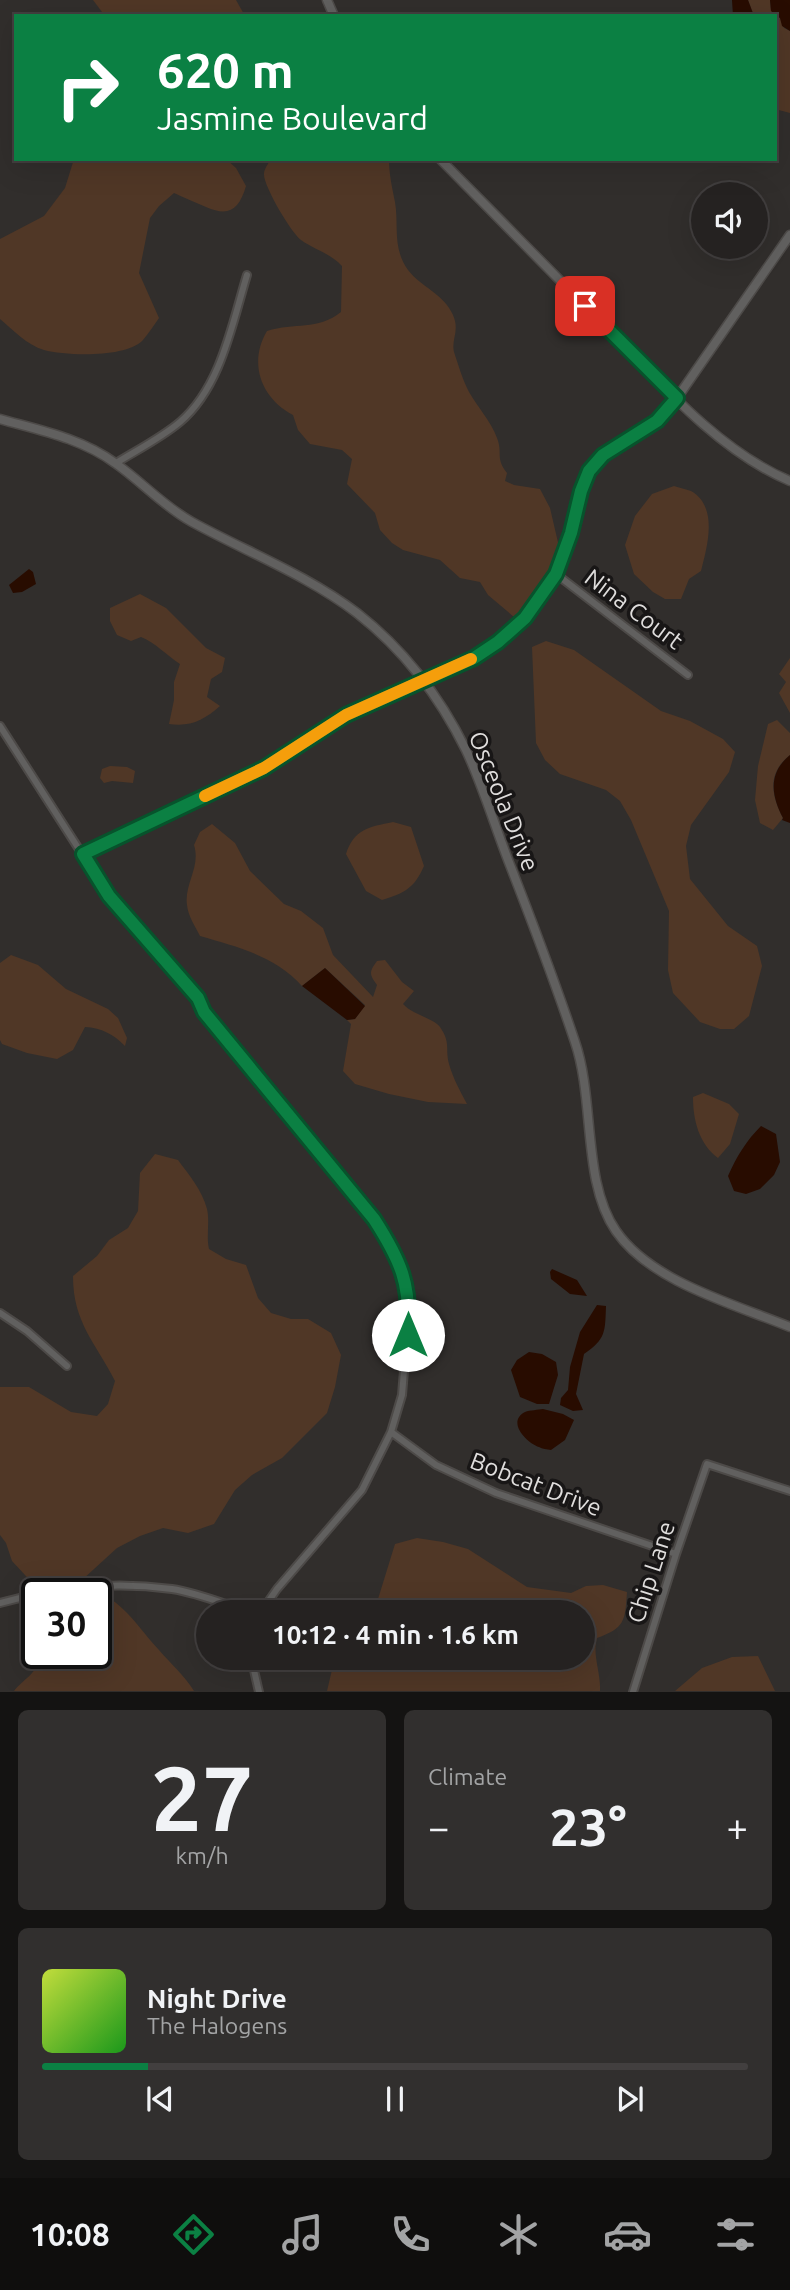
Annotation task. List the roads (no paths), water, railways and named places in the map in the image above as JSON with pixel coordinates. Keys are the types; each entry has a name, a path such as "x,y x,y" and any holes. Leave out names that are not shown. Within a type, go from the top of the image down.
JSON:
{"street":[{"path":"442,161 677,398 746,459 790,481"},
{"path":"83,854 264,768 346,715 474,658 498,642 525,618 556,574 589,471 603,455 657,421 677,398 790,235"},
{"path":"116,463 181,421 214,377 247,275"},
{"name":"Osceola Drive","path":"0,419 78,442 116,463 145,489 188,520 323,590 357,613 388,641 423,679 466,751 558,990 578,1049 586,1087 594,1173 602,1202 614,1229 628,1246 652,1267 673,1279 790,1327"},
{"name":"Nina Court","path":"556,574 688,675"},
{"path":"0,726 109,896 198,998 204,1012 374,1219 396,1253 405,1277 409,1310 402,1395 391,1432 362,1490 269,1600"},
{"path":"0,1313 27,1331 67,1366"},
{"name":"Bobcat Drive","path":"391,1432 436,1465 488,1489 676,1554"},
{"name":"Chip Lane","path":"633,1692 707,1464 790,1491"},
{"path":"0,1602 27,1595 101,1584 173,1590 208,1600"},
{"path":"254,1670 259,1692"}]}
